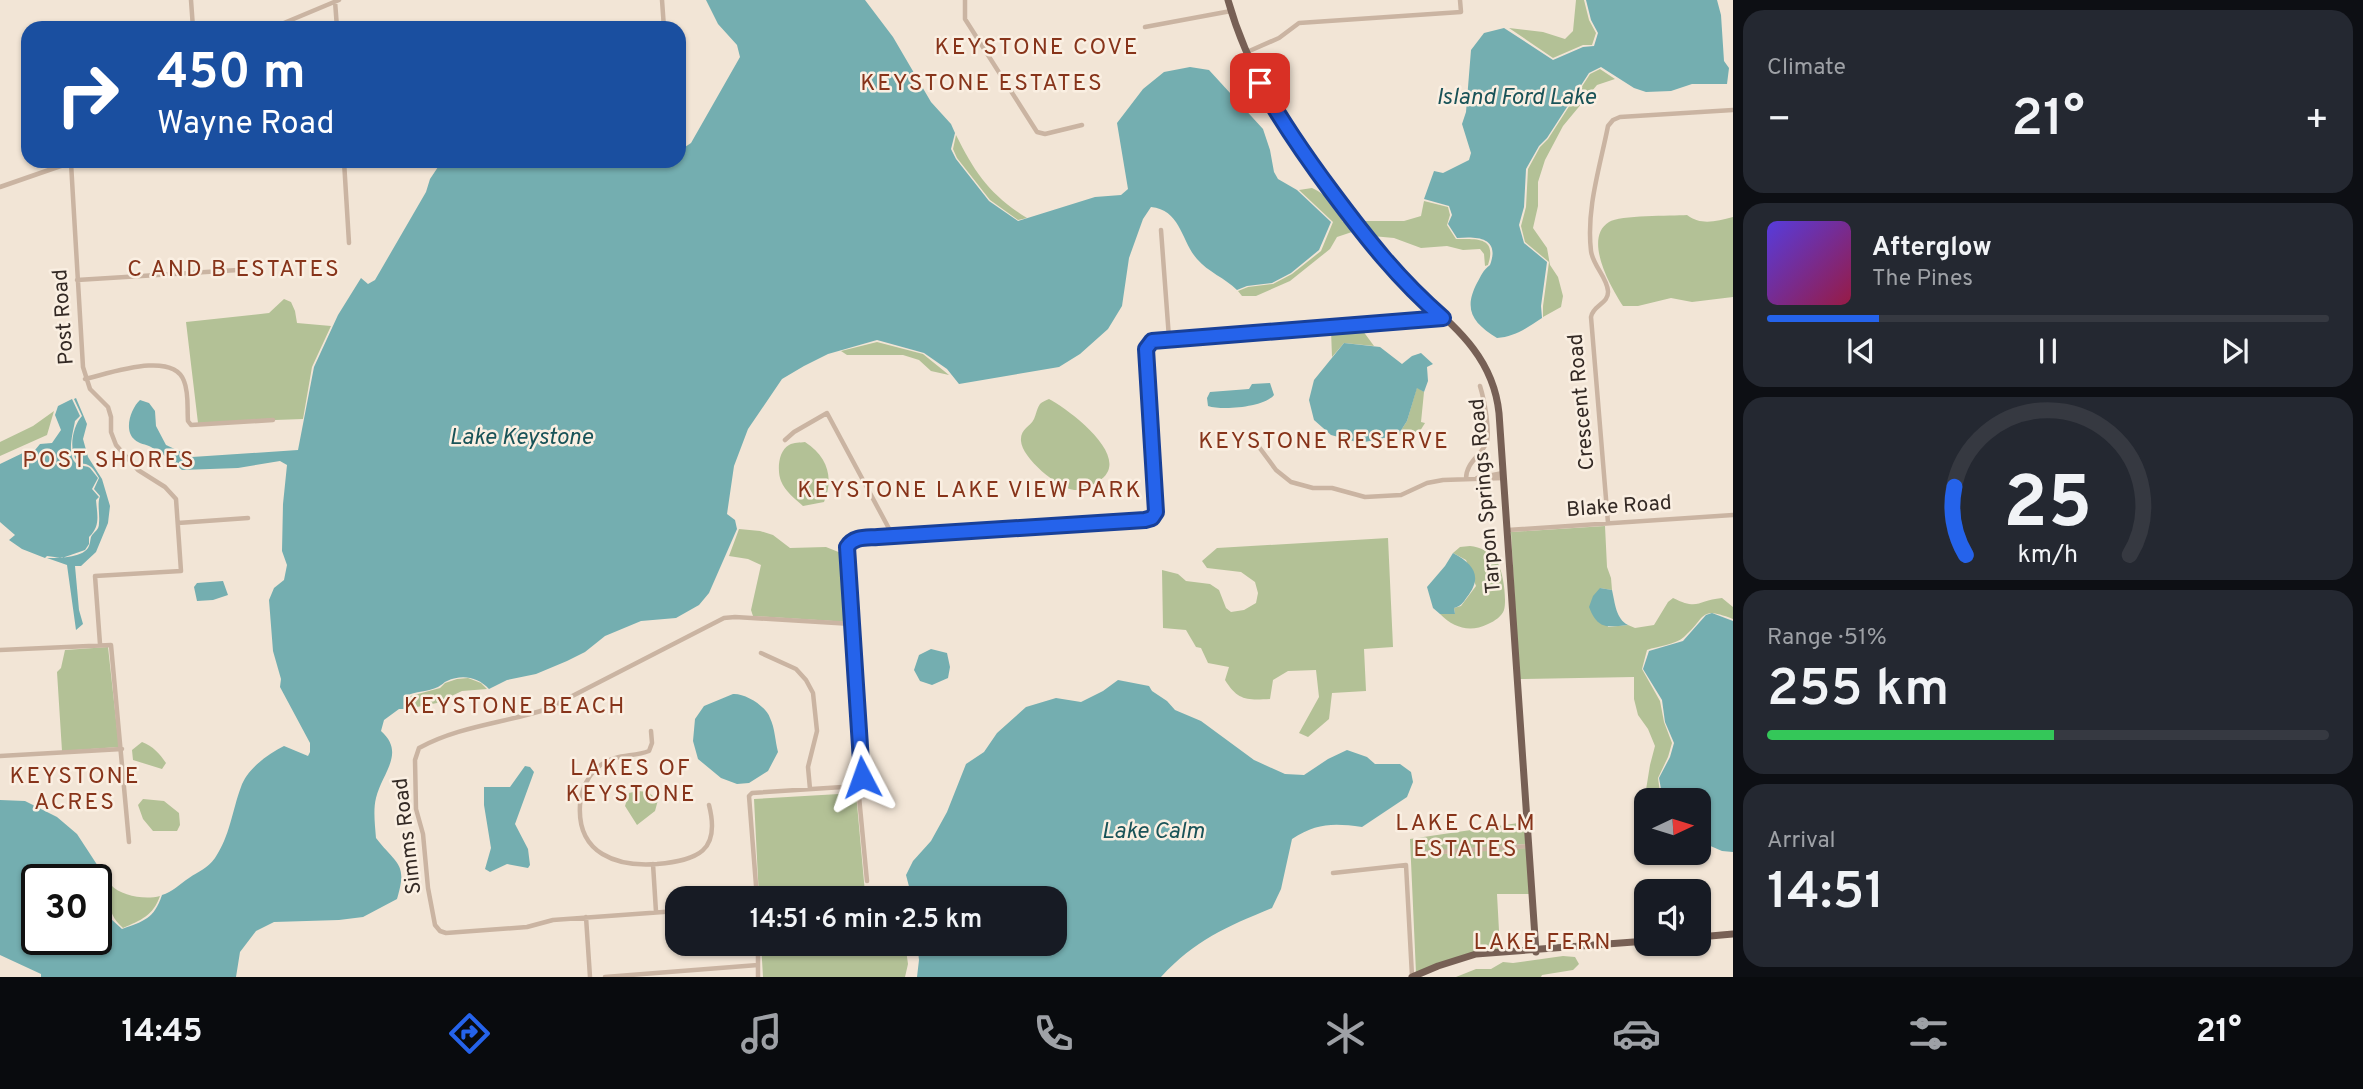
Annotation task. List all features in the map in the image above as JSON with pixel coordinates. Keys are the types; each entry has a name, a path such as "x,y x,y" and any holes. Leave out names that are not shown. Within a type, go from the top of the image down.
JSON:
{"main road":[{"name":"Tarpon Springs Road","path":"1227,0 1260,83 1288,130 1399,278 1475,349 1491,375 1497,399 1536,950"},
{"path":"1711,936 1733,934"},
{"path":"1412,977 1452,961 1536,950 1634,942"}],"street":[{"path":"191,0 192,21"},
{"path":"662,0 664,21"},
{"path":"965,0 965,19 1037,132 1045,134 1082,125"},
{"path":"1246,53 1279,38 1299,23 1461,12 1460,0"},
{"path":"289,21 337,1 337,21"},
{"path":"1145,27 1231,12"},
{"name":"Crescent Road","path":"1608,523 1591,317 1594,308 1606,299 1608,291 1591,254 1590,222 1608,126 1620,117 1733,110"},
{"path":"0,187 55,168"},
{"name":"Post Road","path":"73,168 77,280 85,379 90,389 108,407 111,432 116,444 138,470 165,487 176,499 181,571 95,576 100,644"},
{"path":"344,168 349,243"},
{"path":"1161,230 1169,338"},
{"path":"77,280 238,270"},
{"path":"867,881 858,786 862,777 847,547 856,538 1152,518 1156,512 1146,349 1152,341 1443,318"},
{"path":"85,379 150,365 164,366 176,370 184,378 188,421 191,425 273,420"},
{"path":"1466,479 1467,469 1487,441 1480,386"},
{"path":"785,440 827,413 894,536"},
{"path":"1259,447 1276,470 1291,482 1313,488 1332,488 1365,497 1401,495 1431,482 1503,476"},
{"name":"Blake Road","path":"1507,530 1733,515"},
{"path":"178,523 248,518"},
{"name":"Simms Road","path":"665,912 553,920 527,927 469,932 446,933 437,928 428,888 424,834 416,809 415,760 419,748 468,729 521,718 547,709 724,618 852,624"},
{"path":"0,650 100,644 108,644 113,648 129,842"},
{"path":"761,653 796,669 813,693 817,731 808,767 810,789"},
{"path":"651,731 652,743 649,751 612,758 594,771 583,789 579,808 584,833 601,853 622,863 684,861 702,851 708,842 712,831 709,805"},
{"path":"0,756 122,749"},
{"path":"756,886 749,796 752,793 858,786"},
{"path":"1425,853 1528,846"},
{"path":"653,864 656,912"},
{"path":"1333,873 1406,865 1412,977"},
{"path":"586,917 590,977"},
{"path":"758,956 758,977"},
{"path":"605,977 758,965"}],"green space":[{"path":"1576,0 1584,0 1589,20 1596,33 1592,45 1583,45 1553,58 1509,28 1543,32 1565,39 1573,31"},
{"path":"1600,69 1615,79 1597,85 1563,126 1545,160 1538,182 1538,206 1533,228 1547,248 1550,265 1558,277 1563,296 1561,307 1543,317 1549,262 1525,242 1521,226 1526,207 1528,169 1590,74"},
{"path":"956,135 970,161 993,192 1027,218 1018,220 990,200 957,158 953,149"},
{"path":"1312,188 1331,202 1343,222 1351,221 1358,230 1337,237 1330,249 1290,281 1256,296 1242,296 1238,291 1273,284 1292,274 1321,251 1333,222 1299,190"},
{"path":"1424,201 1448,207 1450,215 1447,225 1456,239 1478,240 1488,244 1488,265 1485,266 1484,254 1480,249 1463,250 1447,246 1421,248 1394,238 1372,236 1365,233 1356,221 1404,221 1421,216"},
{"path":"1687,215 1704,222 1733,217 1733,297 1692,302 1671,298 1638,306 1623,306 1601,262 1598,239 1602,229 1609,222 1624,218"},
{"path":"284,299 291,302 297,323 331,326 312,367 303,419 198,423 186,322 269,313"},
{"path":"1331,330 1363,331 1374,346 1344,343 1332,357"},
{"path":"877,342 923,354 949,375 931,371 919,360 903,355 847,355 841,351"},
{"path":"1417,387 1424,392 1421,422 1425,423 1420,431 1398,435 1407,421"},
{"path":"1049,399 1095,435 1109,460 1108,471 1099,481 1080,490 1059,484 1027,456 1023,448 1022,434 1034,419 1040,404"},
{"path":"54,411 47,435 0,456 0,442 33,426"},
{"path":"805,442 824,461 828,485 824,502 803,506 783,485 779,467 785,448 793,443"},
{"path":"1605,526 1607,567 1612,590 1600,588 1608,627 1628,625 1635,628 1654,625 1673,598 1688,604 1698,604 1722,598 1733,607 1733,619 1708,614 1680,640 1647,650 1642,669 1660,701 1672,743 1658,778 1659,788 1646,788 1655,746 1638,715 1634,699 1634,677 1519,679 1511,532"},
{"path":"739,529 773,535 790,548 826,547 846,555 849,622 753,616 751,610 761,565 748,559 729,556"},
{"path":"1388,538 1393,647 1364,649 1366,691 1332,693 1329,719 1308,737 1299,733 1319,697 1316,670 1288,671 1273,680 1270,699 1244,698 1234,692 1225,680 1229,667 1208,663 1201,648 1196,647 1186,630 1163,628 1162,570 1178,574 1186,581 1210,584 1219,590 1226,608 1231,612 1244,610 1256,603 1258,593 1255,582 1241,572 1207,568 1202,561 1217,548"},
{"path":"1470,546 1492,555 1497,562 1503,578 1504,610 1491,623 1481,627 1462,628 1440,614 1455,614 1454,608 1461,606 1476,586 1466,560 1453,553 1460,547"},
{"path":"108,647 119,747 62,751 57,672 61,668 65,650"},
{"path":"468,678 481,683 487,689 462,691 437,703 407,709 407,697 440,688 457,679"},
{"path":"142,742 159,753 166,763 162,769 133,760 132,750"},
{"path":"648,792 658,800 655,811 637,825 625,806 629,793"},
{"path":"856,793 864,886 758,886 754,799"},
{"path":"143,799 164,801 179,813 180,825 177,831 153,831 143,819 138,805"},
{"path":"1525,822 1526,844 1423,852 1424,855 1526,848 1530,894 1497,894 1500,949 1416,973 1410,839"},
{"path":"112,886 134,896 160,896 150,913 141,920 123,928 114,918"},
{"path":"762,956 907,956 908,964 905,977 763,977"},
{"path":"1575,957 1579,964 1573,970 1541,977 1456,977 1476,969 1491,969 1503,962"}],"water":[{"name":"Lake Keystone","path":"706,0 865,0 893,37 931,102 951,124 955,133 951,149 956,159 989,201 1018,221 1095,197 1121,195 1128,189 1117,123 1143,89 1164,72 1190,67 1209,70 1263,129 1278,179 1297,190 1331,222 1319,250 1291,273 1272,283 1237,290 1197,259 1169,214 1151,207 1143,219 1129,258 1122,306 1108,329 1080,354 1059,367 959,384 947,369 924,353 877,340 828,354 782,379 748,429 734,466 727,514 735,520 737,529 709,593 699,605 676,618 641,621 605,636 585,652 567,661 536,674 507,680 489,689 475,679 464,677 446,681 434,689 409,694 405,696 405,709 399,709 384,720 381,731 392,747 392,755 376,798 376,838 401,871 397,899 363,917 274,922 256,931 240,952 236,977 41,977 41,974 0,955 0,800 25,801 57,817 77,834 97,864 21,864 21,955 112,955 112,920 122,929 147,918 162,895 212,862 224,841 248,774 271,753 284,746 308,756 310,752 310,743 280,687 281,679 273,651 269,600 274,588 284,580 287,565 282,551 287,465 280,461 238,468 182,470 159,452 131,436 131,414 140,400 149,403 155,411 156,426 166,445 192,457 298,450 314,367 338,315 361,278 368,284 375,280 437,168 686,168 686,146 691,143 740,57 737,45 718,24"},
{"name":"Island Ford Lake","path":"1586,0 1717,0 1721,15 1724,61 1729,68 1727,84 1692,84 1671,91 1646,92 1634,88 1601,67 1589,73 1526,169 1524,207 1519,225 1524,243 1547,262 1542,318 1515,334 1497,338 1476,321 1471,308 1473,292 1490,265 1490,244 1480,239 1457,238 1448,224 1452,215 1449,206 1424,199 1434,171 1443,173 1469,160 1471,153 1462,124 1466,112 1471,50 1484,33 1504,28 1553,60 1583,47 1594,46 1598,33 1591,20"},
{"path":"1344,343 1380,347 1402,364 1421,353 1433,364 1427,367 1428,381 1424,392 1417,388 1407,421 1398,435 1360,443 1331,435 1314,420 1309,400 1314,380"},
{"path":"1270,383 1274,395 1262,402 1233,408 1208,406 1207,398 1210,392 1249,389 1252,384"},
{"path":"76,398 87,424 83,439 88,457 102,479 110,506 108,523 96,552 81,566 75,566 83,624 76,630 67,565 47,558 69,557 85,551 99,526 100,496 94,489 99,478 90,466 78,462 73,451 74,431 82,416 74,399"},
{"path":"72,399 80,416 75,421 72,457 79,465 90,468 98,478 92,489 99,497 96,500 97,524 85,550 62,558 45,558 22,549 9,540 15,535 0,522 0,464 29,450 35,450 40,444 52,443 61,430 55,415 58,406"},
{"path":"1453,553 1471,566 1475,583 1463,603 1454,608 1455,614 1440,614 1433,608 1427,587"},
{"path":"223,581 228,595 197,601 194,587 197,583"},
{"path":"1600,588 1612,590 1618,615 1628,625 1609,626 1596,620 1589,607"},
{"path":"1712,613 1733,621 1733,852 1712,847 1712,788 1661,788 1659,778 1674,743 1665,722 1662,700 1643,669 1649,651 1683,641 1706,615"},
{"path":"931,649 947,653 950,667 948,678 932,685 920,681 914,670 919,655"},
{"name":"Lake Calm","path":"1118,680 1149,686 1175,710 1201,721 1254,760 1285,774 1304,775 1347,750 1367,757 1375,764 1400,764 1411,772 1413,782 1407,797 1362,827 1326,826 1309,830 1292,839 1281,889 1272,908 1199,944 1161,977 917,977 919,956 1067,956 1067,886 909,886 906,875 913,861 931,841 947,812 966,764 984,752 997,733 1026,707 1056,698 1081,702"},
{"path":"733,694 749,698 768,713 778,752 768,771 749,783 737,784 721,778 698,759 693,741 695,719 704,706"},
{"path":"525,766 534,772 515,824 528,849 530,865 528,868 507,864 490,872 485,869 491,848 484,787 510,787"}],"district":[{"name":"KEYSTONE COVE","path":"1037,48"},
{"name":"KEYSTONE ESTATES","path":"982,84"},
{"name":"C AND B ESTATES","path":"234,270"},
{"name":"KEYSTONE RESERVE","path":"1324,442"},
{"name":"POST SHORES","path":"109,461"},
{"name":"KEYSTONE LAKE VIEW PARK","path":"970,491"},
{"name":"KEYSTONE BEACH","path":"515,707"},
{"name":"LAKES OF KEYSTONE","path":"631,782"},
{"name":"KEYSTONE ACRES","path":"75,790"},
{"name":"LAKE CALM ESTATES","path":"1466,837"},
{"name":"LAKE FERN","path":"1543,943"}],"route":[{"path":"862,777 847,547 850,542 856,538 1152,518 1156,512 1146,349 1152,341 1443,318 1412,290 1374,249 1296,142 1260,83"}]}
